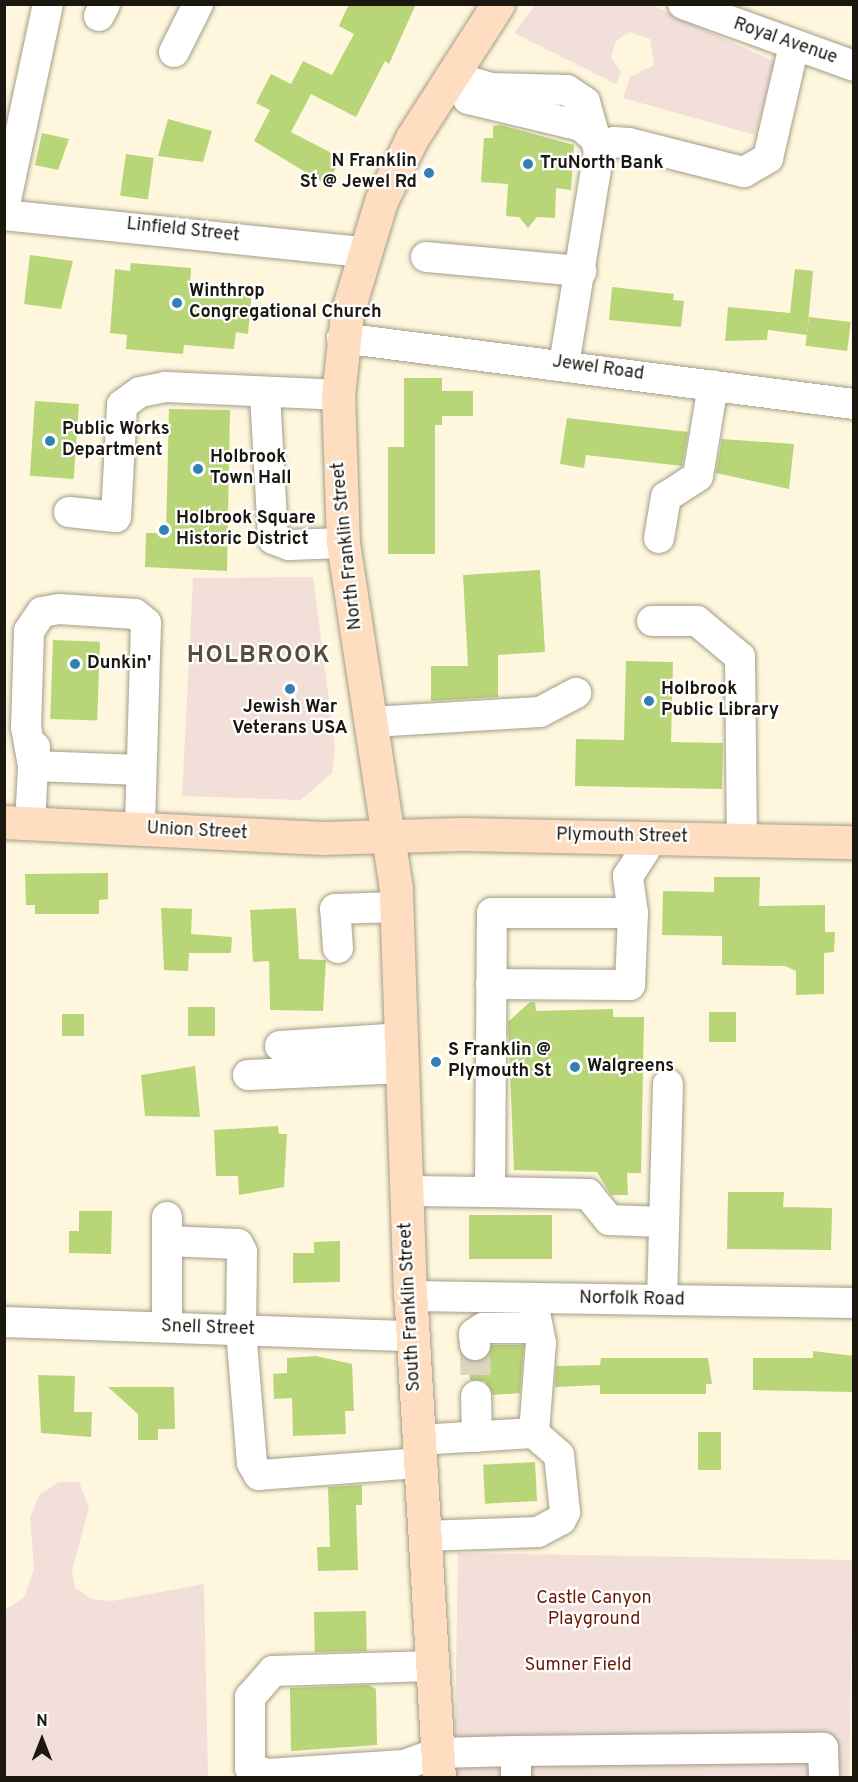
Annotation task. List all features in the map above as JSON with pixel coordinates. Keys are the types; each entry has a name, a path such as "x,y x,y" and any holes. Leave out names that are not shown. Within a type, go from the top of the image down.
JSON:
{"main road":[{"name":"North Franklin Street","path":"390,836 343,543 338,395 342,338 362,252 401,159 445,84 498,4"},
{"name":"Union Street","path":"17,823 390,836"},
{"name":"Plymouth Street","path":"390,836 644,844 742,839 854,842"},
{"name":"South Franklin Street","path":"390,836 398,907 410,1296 438,1765"}],"street":[{"path":"4,209 48,4"},
{"path":"174,52 198,4"},
{"name":"Royal Avenue","path":"683,4 854,66"},
{"path":"597,145 614,142 629,143 744,172 768,158 794,45"},
{"path":"445,84 581,126 597,145 581,271 564,364"},
{"name":"Linfield Street","path":"4,215 362,252"},
{"path":"426,257 581,271"},
{"name":"Jewel Road","path":"342,338 564,364 854,404"},
{"path":"659,538 666,497 698,477 713,385"},
{"path":"69,512 116,517 122,405 140,392 165,387 265,394 338,395"},
{"path":"265,394 273,539 289,545 343,543"},
{"path":"17,823 33,766 26,728 29,637 34,620 54,609 129,613 142,617 147,630 140,829"},
{"path":"652,621 697,621 740,657 742,839"},
{"path":"372,722 540,712 576,693"},
{"path":"33,766 141,770"},
{"path":"491,984 630,985 632,906 649,871 644,844"},
{"path":"489,1192 492,913 632,906"},
{"path":"338,948 335,909 398,907"},
{"path":"280,1046 404,1053"},
{"path":"248,1075 404,1053"},
{"path":"662,1300 668,1084"},
{"path":"406,1191 588,1194 609,1220 663,1222"},
{"path":"167,1327 167,1229 238,1244 242,1252 241,1330 252,1463 259,1475 419,1452 477,1437 534,1433 559,1455 565,1512 561,1520 538,1532 424,1536"},
{"name":"Norfolk Road","path":"410,1296 854,1303"},
{"path":"532,1298 538,1328 534,1433"},
{"name":"Snell Street","path":"4,1322 412,1336"},
{"path":"475,1345 474,1334 483,1328 538,1328"},
{"path":"476,1396 477,1437"},
{"path":"432,1666 273,1671 250,1697 247,1757 250,1768 267,1774 404,1765 516,1764 823,1748 824,1778"}],"green space":[{"path":"535,5 652,5 775,62 755,135 623,98 630,77 654,65 650,39 630,32 616,41 611,57 621,72 616,84 514,33"},
{"path":"313,577 335,746 332,773 301,800 182,796 193,578"},
{"path":"59,1482 79,1482 89,1507 72,1571 75,1588 92,1599 112,1601 204,1584 208,1777 5,1777 5,1610 24,1597 34,1569 30,1517 39,1495"},
{"name":"Sumner Field","path":"458,1553 853,1560 849,1778 454,1778"}],"building":[{"path":"349,4 416,4 389,64 385,61 356,117 311,94 291,132 341,158 327,185 254,141 270,110 256,103 271,74 291,84 303,61 332,75 354,34 339,26"},
{"path":"168,119 212,131 203,162 158,156"},
{"name":"TruNorth Bank","path":"501,125 574,145 571,190 556,188 555,218 537,217 528,228 519,217 506,216 508,184 481,182 484,138 493,138 493,126"},
{"path":"42,133 69,139 58,170 35,165"},
{"path":"126,154 154,158 148,199 120,196"},
{"path":"30,255 73,261 61,309 24,304"},
{"name":"Winthrop Congregational Church","path":"131,263 191,268 190,284 252,290 248,334 236,332 234,349 184,345 183,354 126,349 127,335 110,333 115,269 130,271"},
{"path":"795,269 813,271 807,335 768,330 767,340 725,341 728,307 790,313"},
{"path":"612,287 674,294 673,300 684,301 681,327 609,320"},
{"path":"809,317 851,322 847,351 805,346"},
{"path":"404,378 442,378 442,391 473,391 473,416 442,416 442,425 435,425 435,554 388,554 388,447 404,447"},
{"name":"Public Works Department","path":"35,401 79,404 74,479 30,476"},
{"name":"Holbrook Town Hall","path":"169,409 230,410 227,571 145,567 146,533 166,533"},
{"path":"567,418 688,432 682,466 586,455 584,468 560,464"},
{"path":"722,439 794,444 789,489 716,473"},
{"path":"540,570 545,652 498,655 498,697 431,701 431,666 468,666 463,575"},
{"name":"Dunkin'","path":"53,640 100,642 97,721 50,719"},
{"name":"Holbrook Public Library","path":"626,661 673,662 671,742 723,743 722,789 575,786 576,739 624,740"},
{"path":"108,873 108,899 99,900 99,914 35,914 35,905 26,905 25,874"},
{"path":"714,877 760,877 759,906 825,905 825,932 835,932 834,952 824,953 824,994 796,995 796,971 785,966 722,965 722,936 662,935 663,891 714,892"},
{"path":"161,908 192,909 191,934 232,937 231,953 189,953 188,971 164,970"},
{"path":"296,908 299,959 326,960 323,1011 270,1010 269,961 253,962 250,910"},
{"name":"Walgreens","path":"530,1002 535,1002 536,1011 613,1009 613,1017 644,1017 641,1173 627,1173 628,1195 611,1195 597,1172 514,1170 508,1022"},
{"path":"188,1007 215,1007 215,1036 188,1036"},
{"path":"709,1012 736,1012 736,1042 709,1042"},
{"path":"62,1014 84,1014 84,1036 62,1036"},
{"path":"195,1066 200,1117 145,1116 141,1075"},
{"path":"278,1126 279,1134 287,1134 284,1187 239,1195 238,1176 216,1176 214,1130"},
{"path":"728,1192 784,1192 783,1207 832,1208 831,1250 727,1249"},
{"path":"79,1211 112,1211 111,1254 69,1253 69,1231 79,1231"},
{"path":"469,1215 552,1215 552,1259 469,1259"},
{"path":"340,1241 340,1282 293,1283 293,1253 314,1253 314,1242"},
{"path":"492,1345 524,1345 520,1393 493,1395 485,1381 470,1380 469,1361 484,1359"},
{"path":"813,1351 854,1356 854,1392 753,1390 753,1358 813,1358"},
{"path":"316,1356 352,1364 354,1411 345,1411 346,1434 293,1436 292,1398 274,1399 273,1374 287,1373 287,1358"},
{"path":"601,1358 708,1358 712,1384 706,1384 706,1394 600,1394 600,1385 555,1387 556,1366 600,1365"},
{"path":"38,1375 75,1376 74,1412 92,1412 91,1437 41,1433"},
{"path":"108,1387 174,1387 175,1429 158,1429 158,1440 138,1440 138,1414"},
{"path":"698,1432 721,1432 721,1470 698,1470"},
{"path":"535,1462 537,1501 485,1504 483,1465"},
{"path":"362,1485 362,1505 356,1505 358,1570 318,1571 317,1547 330,1547 328,1487"},
{"path":"366,1611 367,1651 315,1652 314,1612"},
{"path":"368,1685 376,1689 377,1745 291,1751 290,1688"}],"tunnel":[{"path":"475,1345 476,1396"}],"place":[{"name":"TruNorth Bank","path":"528,164"},
{"name":"N Franklin St @ Jewel Rd","path":"429,173"},
{"name":"Winthrop Congregational Church","path":"177,303"},
{"name":"Public Works Department","path":"50,441"},
{"name":"Holbrook Town Hall","path":"198,469"},
{"name":"Holbrook Square Historic District","path":"164,530"},
{"name":"Dunkin'","path":"75,664"},
{"name":"Jewish War Veterans USA","path":"290,689"},
{"name":"Holbrook Public Library","path":"649,701"},
{"name":"S Franklin @ Plymouth St","path":"436,1062"},
{"name":"Walgreens","path":"575,1067"}],"district":[{"name":"HOLBROOK","path":"259,657"}],"park label":[{"name":"Castle Canyon Playground","path":"594,1610"}]}
